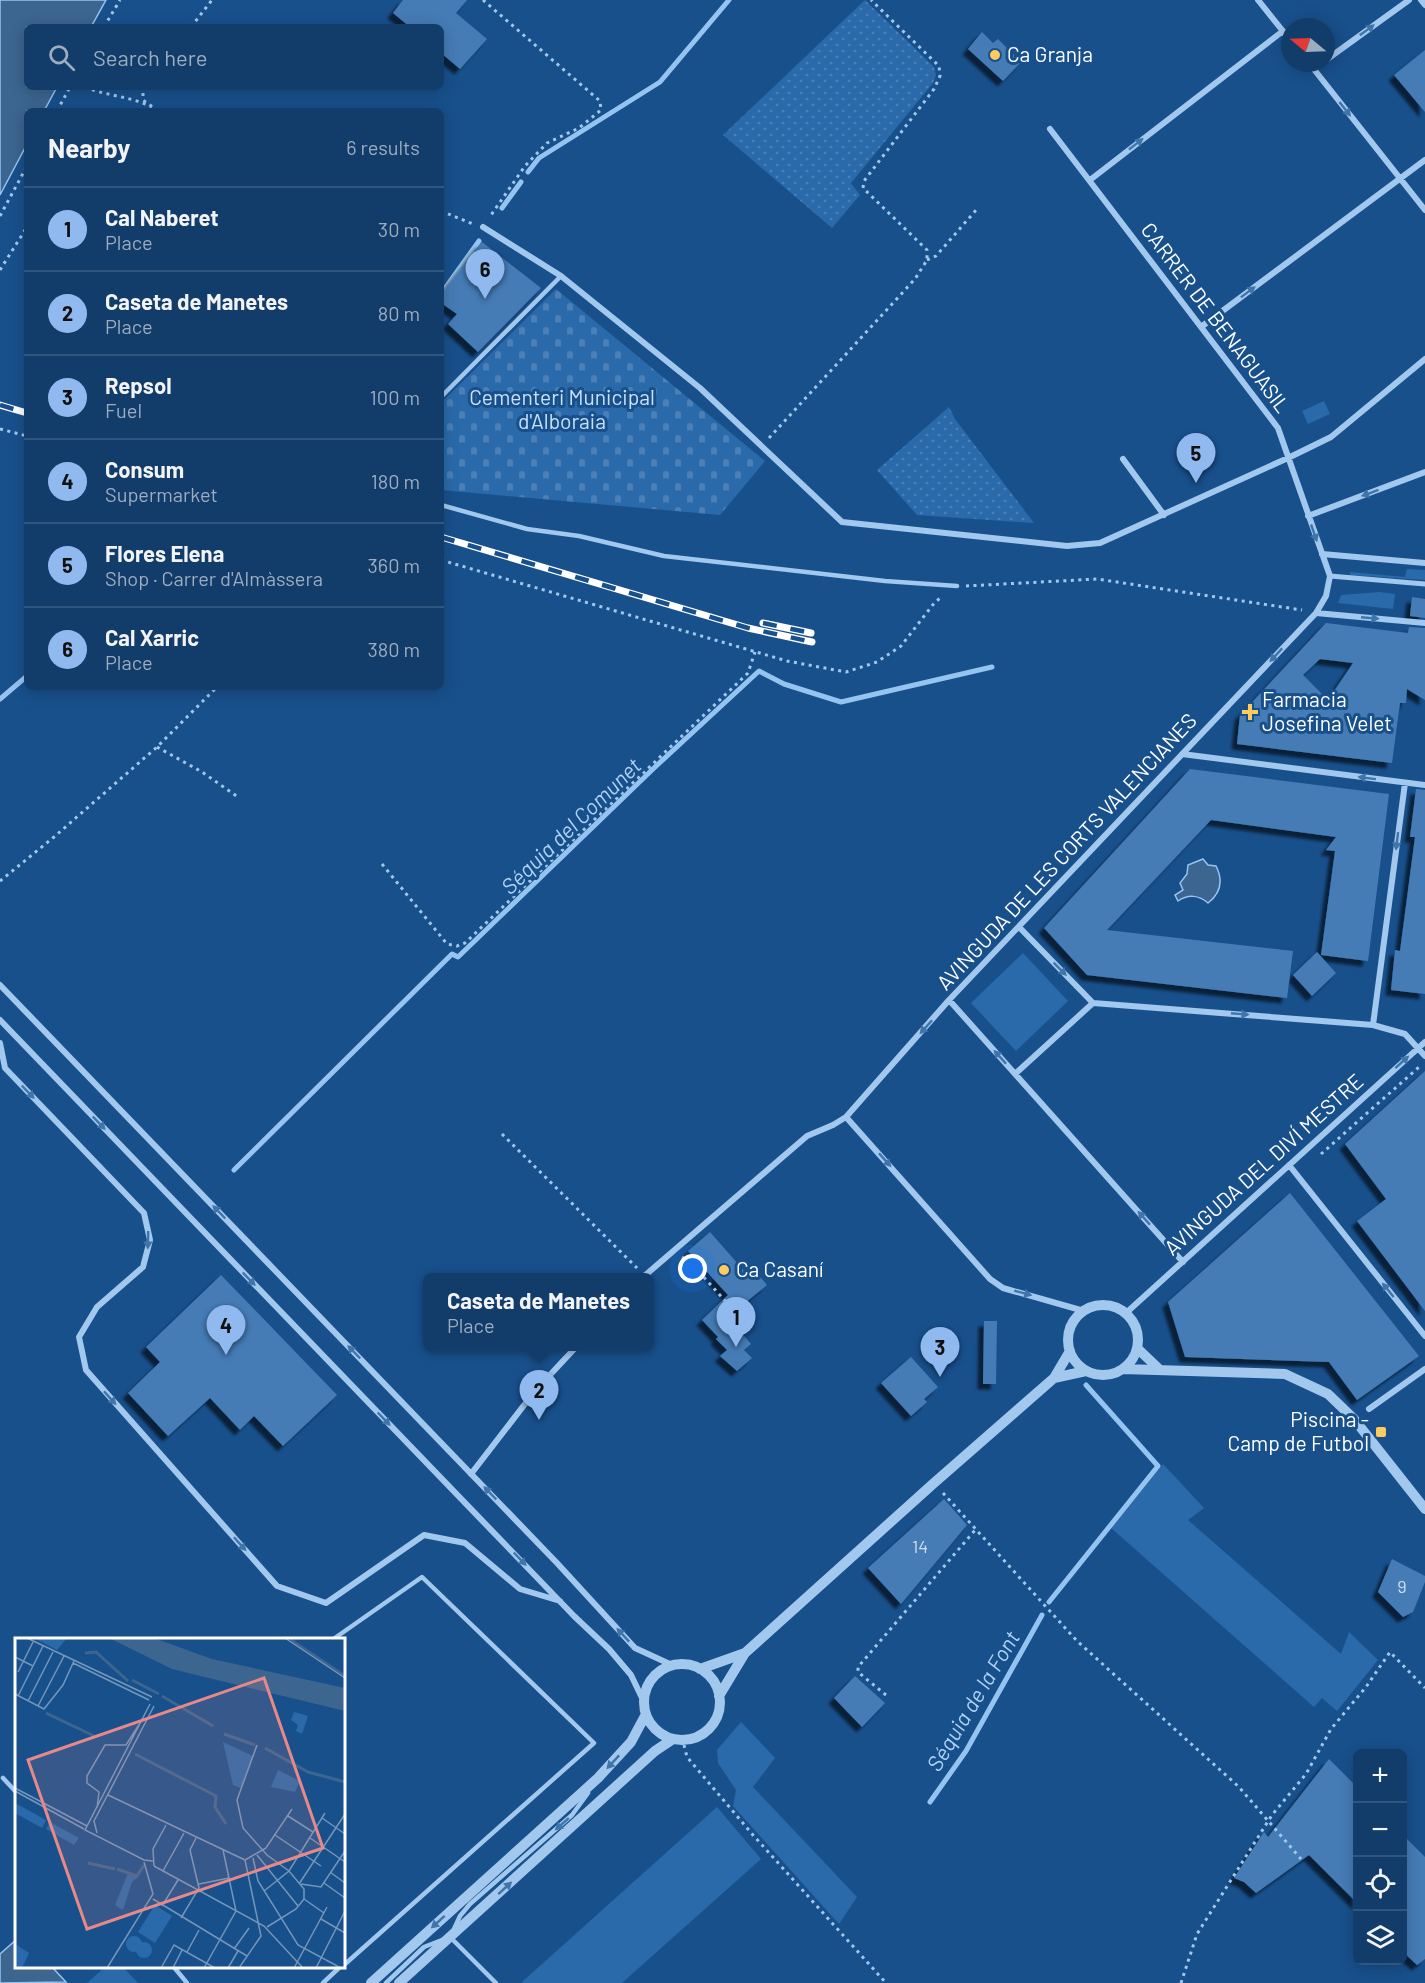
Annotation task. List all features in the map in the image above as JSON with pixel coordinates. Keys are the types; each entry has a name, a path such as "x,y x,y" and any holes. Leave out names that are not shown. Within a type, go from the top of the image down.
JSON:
{"street":[{"path":"1258,0 1281,29"},
{"path":"1335,54 1409,0"},
{"path":"1421,0 1425,5"},
{"path":"1090,180 1281,33"},
{"path":"1316,72 1425,210"},
{"name":"CARRER DE BENAGUASIL","path":"1050,129 1278,428 1330,576"},
{"path":"1202,327 1425,160"},
{"path":"483,227 561,276 700,388 842,522 1067,546 1100,543 1330,437 1425,359"},
{"path":"1123,459 1164,515"},
{"path":"1308,516 1425,472"},
{"path":"1322,554 1425,563"},
{"path":"1425,584 1330,576 1326,596 1316,613 1425,623"},
{"name":"AVINGUDA DE LES CORTS VALENCIANES","path":"846,1117 949,1000 1316,613"},
{"path":"1182,754 1425,785"},
{"path":"1373,1025 1405,783"},
{"path":"1019,927 1093,1003 1373,1025 1405,1034 1425,1056"},
{"path":"0,985 557,1563 635,1648 672,1665"},
{"path":"949,1000 1183,1262"},
{"path":"1015,1074 1093,1003"},
{"path":"0,1020 560,1601 609,1649 631,1675 644,1702 649,1721 659,1732 678,1739"},
{"name":"AVINGUDA DEL DIVÍ MESTRE","path":"1126,1313 1425,1042"},
{"path":"0,1043 5,1068 144,1213 150,1240 143,1267 97,1307 79,1337 86,1370 277,1586 326,1603 424,1535 465,1543 520,1589 560,1601"},
{"path":"647,1273 807,1137 846,1117 990,1279 1003,1288 1084,1311"},
{"path":"1289,1165 1425,1336"},
{"path":"1110,1305 1126,1313 1136,1327 1138,1337 1137,1348 1130,1363 1114,1374 1105,1375 1086,1371 1079,1366 1070,1351 1068,1340 1070,1329 1076,1318 1092,1307 1110,1305"},
{"path":"1137,1348 1159,1369"},
{"path":"471,1474 536,1391 573,1351"},
{"path":"719,1696 745,1653 1054,1378 1070,1351"},
{"path":"1123,1369 1285,1374 1328,1394 1354,1419 1425,1509"},
{"path":"1369,1408 1425,1369"},
{"path":"1054,1378 1086,1371"},
{"path":"700,1669 745,1653"},
{"path":"399,1983 655,1751 678,1739 699,1736 711,1726 718,1712 719,1696 713,1680 700,1669 686,1664 672,1665 664,1668 651,1679 644,1702"},
{"path":"371,1983 598,1778 631,1742 646,1714"}],"lane":[{"path":"444,394 561,276"},
{"path":"444,505 527,529 579,536 664,556 874,580 957,586"},
{"path":"335,1638 422,1577 594,1743 345,1964"},
{"path":"1,1778 15,1791"},
{"path":"386,1983 424,1947 450,1937 460,1916 470,1904 572,1815 598,1778"},
{"path":"450,1937 496,1983"},
{"path":"175,1968 187,1983"},
{"path":"323,1983 341,1968"}],"path":[{"path":"106,24 120,0"},
{"path":"193,24 212,0"},
{"path":"444,212 483,227 525,166 547,143 579,128 601,110 600,101 483,0"},
{"path":"761,446 915,279 927,260 927,250 863,188 864,181 934,89 940,76 939,66 871,0"},
{"path":"59,108 68,90"},
{"path":"92,90 141,101 152,107"},
{"path":"145,90 143,100 152,107"},
{"path":"0,216 24,172"},
{"path":"927,260 936,256 977,208"},
{"path":"0,270 24,232"},
{"path":"0,429 24,435"},
{"path":"444,561 787,661 846,672 877,662 901,646 935,602 957,586 1097,579 1316,613"},
{"path":"382,864 447,944 457,946 465,943 748,673 755,652"},
{"path":"0,881 157,747 214,690"},
{"path":"157,747 202,772 238,797"},
{"path":"502,1134 641,1273"},
{"path":"674,1250 691,1263 736,1314"},
{"path":"934,1483 1077,1641 1239,1787 1301,1859"},
{"path":"886,1695 858,1672 858,1667 976,1529"},
{"path":"1181,1983 1197,1934 1268,1821 1306,1774 1331,1729 1366,1687 1390,1652 1425,1688"},
{"path":"678,1739 687,1756 753,1835 886,1983"}],"green space":[{"path":"865,0 934,67 936,75 933,83 851,183 860,195 832,228 723,135"},
{"name":"Cementeri Municipal d'Alboraia","path":"556,289 765,461 720,515 444,490 444,400"},
{"path":"1324,401 1330,414 1308,424 1302,411"},
{"path":"949,407 955,419 1034,523 917,515 877,470"},
{"path":"1407,569 1425,570 1425,580 1350,575 1350,572 1405,577"},
{"path":"1379,592 1395,594 1393,609 1338,603 1341,595"},
{"path":"1023,953 1068,1001 1016,1051 971,1003"},
{"path":"1163,1464 1204,1508 1188,1520 1341,1654 1349,1632 1378,1660 1337,1711 1322,1698 1314,1707 1111,1528"},
{"path":"741,1722 775,1758 753,1787 857,1897 839,1924 733,1806 736,1790 718,1763 717,1750"},
{"path":"717,1807 761,1859 622,1983 522,1982"},
{"path":"104,1968 124,1968 138,1983 87,1983"}],"shaded area":[{"path":"0,0 106,0 93,24 24,24 24,90 55,90 46,108 24,108 24,150 0,195"},
{"path":"1203,859 1208,865 1216,866 1218,871 1220,881 1216,895 1208,903 1193,896 1178,901 1175,895 1183,890 1180,883 1187,874 1188,865"},
{"path":"15,1941 15,1968 53,1968 66,1982 0,1983 0,1954"}],"building":[{"path":"403,0 467,0 456,13 487,39 460,69 444,56 444,24 406,24 393,13"},
{"name":"Ca Granja","path":"982,32 993,43 998,39 1021,62 1003,81 968,49"},
{"path":"1425,50 1425,112 1394,75"},
{"path":"482,242 541,288 478,352 448,324 457,314 444,305 444,291"},
{"path":"1412,597 1425,599 1425,618 1410,616"},
{"path":"1326,623 1408,633 1409,627 1425,628 1425,700 1407,689 1406,703 1400,703 1392,763 1237,744 1240,715","holes":["1320,659 1353,663 1328,700 1303,675"]},
{"path":"1190,769 1389,794 1368,961 1321,955 1335,851 1326,850 1336,837 1211,820 1107,930 1293,951 1287,998 1087,975 1044,928"},
{"path":"1416,789 1425,790 1425,994 1391,990 1395,950 1400,951 1415,837 1410,837"},
{"path":"1317,952 1336,973 1312,996 1293,975"},
{"path":"1425,1071 1425,1311 1357,1221 1386,1199 1345,1144"},
{"path":"1290,1193 1419,1356 1357,1400 1329,1362 1185,1357 1168,1302"},
{"path":"710,1232 746,1273 752,1267 767,1285 728,1317 751,1344 744,1350 752,1358 737,1371 720,1356 727,1350 702,1320 728,1295 688,1251"},
{"path":"221,1275 337,1395 283,1446 254,1416 240,1430 210,1398 168,1436 128,1393 160,1362 146,1347"},
{"path":"984,1321 997,1321 996,1384 983,1384"},
{"path":"911,1357 938,1387 924,1399 927,1402 911,1416 881,1383"},
{"path":"944,1499 967,1525 901,1604 868,1568"},
{"path":"1392,1559 1425,1576 1425,1582 1413,1612 1403,1617 1378,1592"},
{"path":"855,1676 885,1703 862,1727 834,1698"},
{"path":"1329,1759 1353,1783 1353,1899 1309,1855 1256,1893 1244,1882 1234,1878 1264,1832 1268,1837"},
{"path":"1407,1839 1425,1857 1425,1959 1417,1965 1407,1956"}],"waterway":[{"path":"528,172 539,158 660,82 729,0"},
{"path":"502,208 521,182"},
{"path":"444,290 479,241"},
{"name":"Séquia del Comunet","path":"234,1170 452,954 458,957 654,768 759,671 784,684 841,702 992,667"},
{"path":"0,699 24,679"},
{"name":"Séquia de la Font","path":"1049,1602 1158,1466 1086,1385"},
{"name":"Séquia de la Font","path":"930,1802 966,1751 1042,1615"}],"railway":[{"path":"0,405 24,412"},
{"path":"444,538 748,628 812,642"},
{"path":"763,623 811,633"}],"place":[{"name":"Ca Granja","path":"995,55"},
{"name":"Cal Xarric","path":"485,299"},
{"name":"Flores Elena","path":"1196,483"},
{"name":"Farmacia Josefina Velet","path":"1250,712"},
{"name":"Ca Casaní","path":"724,1270"},
{"name":"Cal Naberet","path":"736,1347"},
{"name":"Consum","path":"226,1355"},
{"name":"Repsol","path":"940,1377"},
{"name":"Caseta de Manetes","path":"539,1420"},
{"name":"Piscina - Camp de Futbol","path":"1381,1432"}]}
